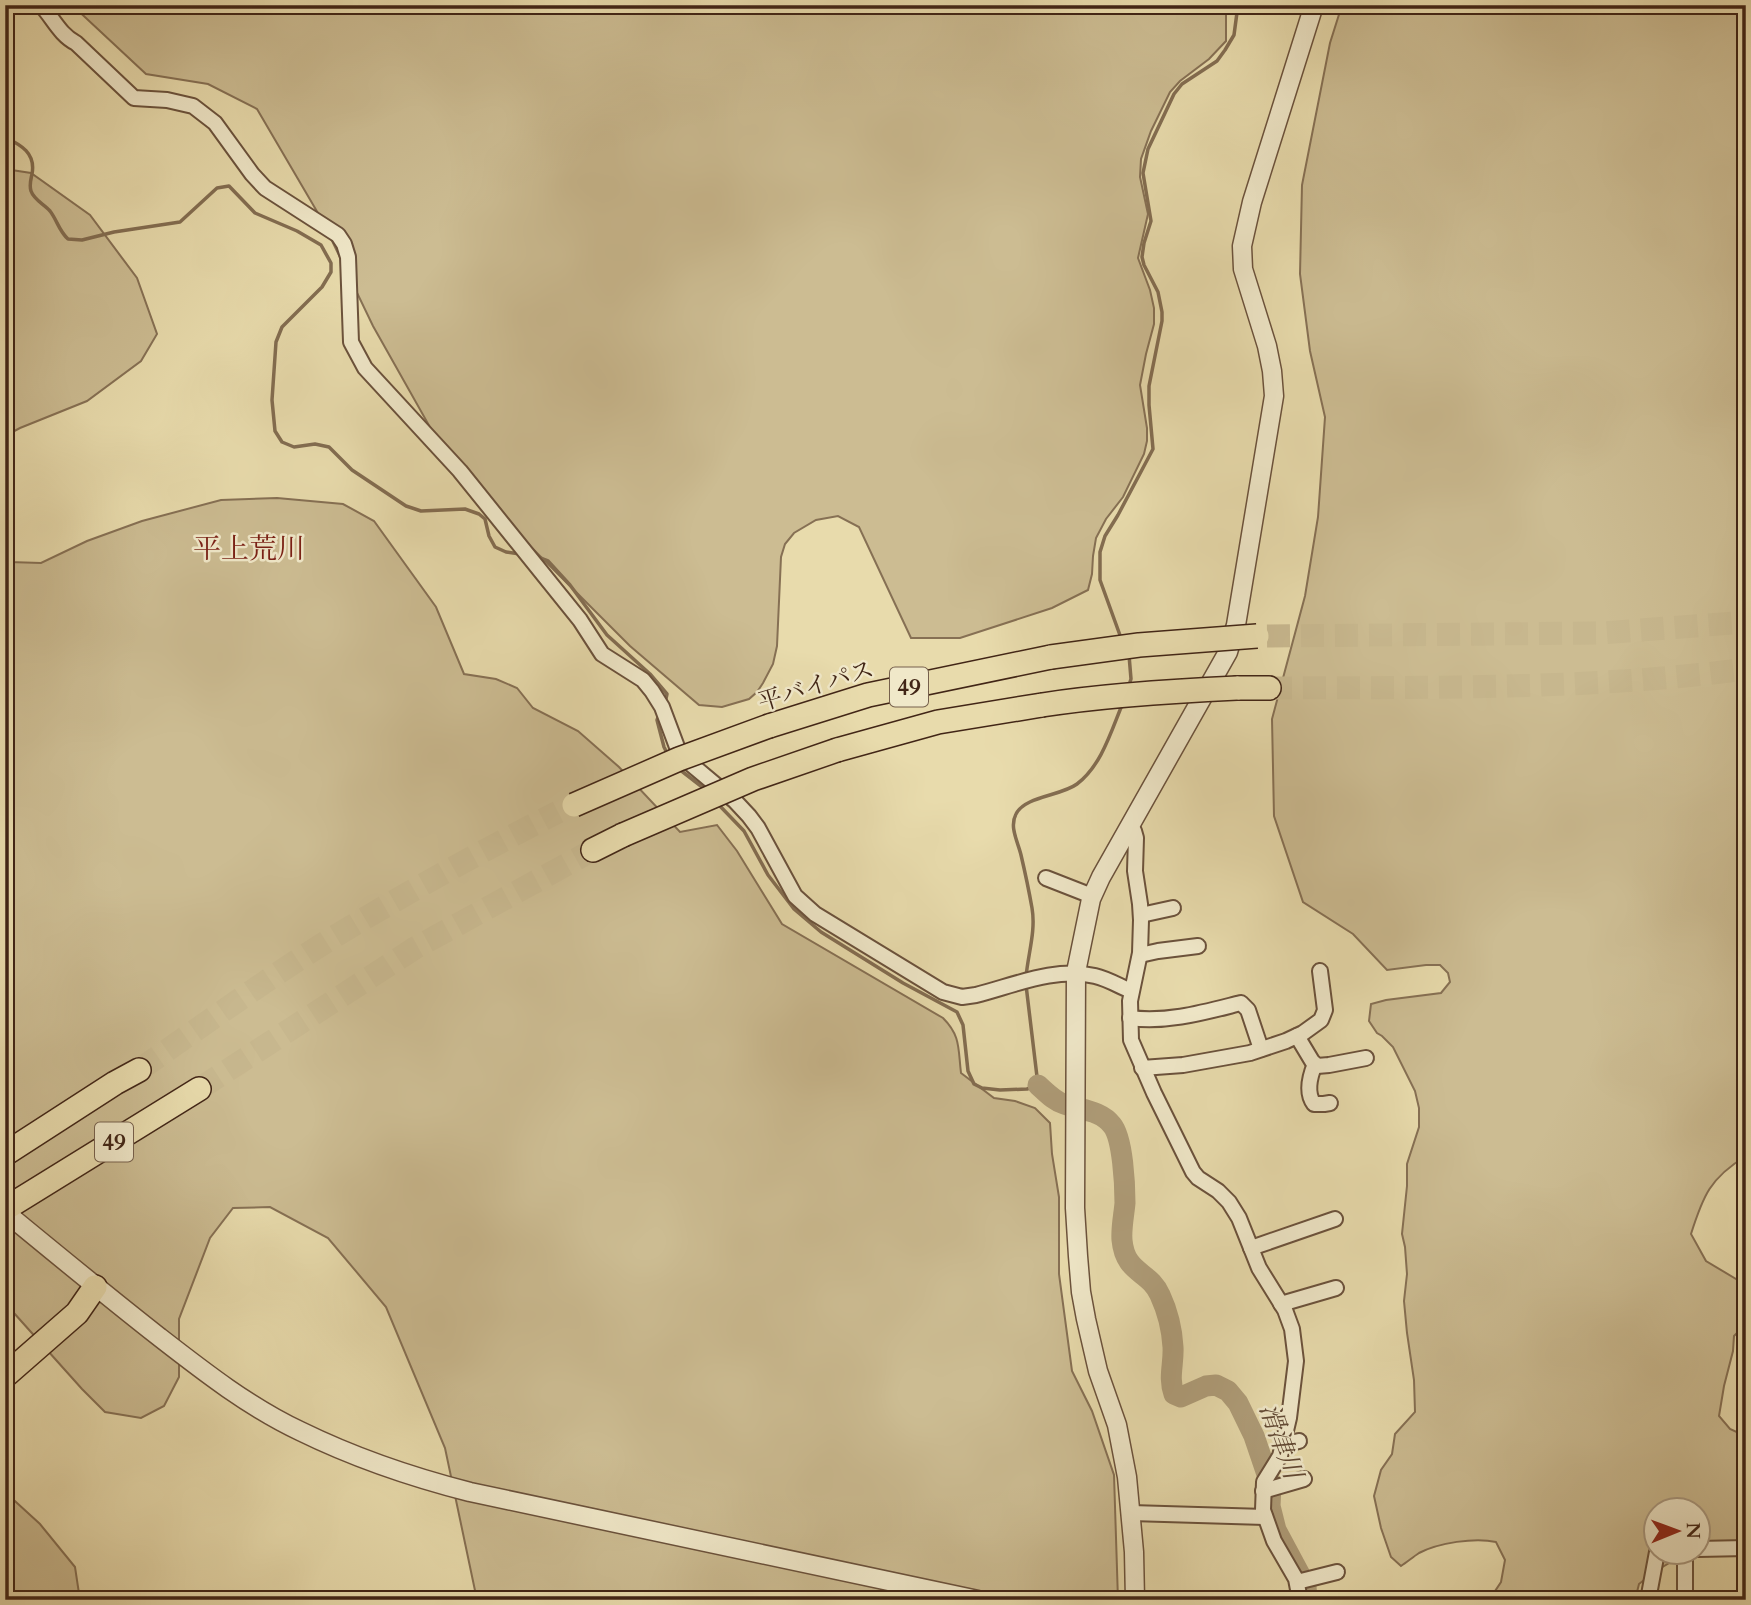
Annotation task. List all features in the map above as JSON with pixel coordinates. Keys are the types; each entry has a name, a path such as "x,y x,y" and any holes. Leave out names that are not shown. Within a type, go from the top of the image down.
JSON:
{"highway":[{"name":"平バイパス","path":"566,808 645,773 769,726 868,695 1051,657 1139,645 1262,636"},
{"name":"49","path":"593,850 743,783 837,750 938,722 1042,705 1136,694 1269,688"},
{"name":"49","path":"5,1154 139,1070"},
{"name":"49","path":"5,1211 199,1089"},
{"path":"5,1360 95,1287"},
{"path":"5,1376 77,1313 95,1287"}],"street":[{"path":"41,5 68,39 76,43 134,98 179,102 199,110 215,123 265,188 338,235 348,257 351,342 365,368 460,471 580,620 603,654 643,680 652,691 662,707 680,755 749,816 787,884 801,903 932,986 954,995 976,995 1063,973 1103,978 1131,990"},
{"path":"1135,1600 1135,1552 1127,1477 1117,1425 1098,1371 1081,1292 1075,1208 1076,974 1085,922 1093,896 1129,826 1228,652 1236,625 1274,396 1267,346 1243,269 1242,246 1252,202 1314,5"},
{"path":"1129,826 1136,838 1135,871 1140,915 1140,955 1129,1001 1132,1045 1193,1172 1229,1202 1239,1218 1259,1268 1281,1304 1292,1329 1296,1361 1293,1392 1282,1445 1274,1467 1264,1482 1263,1510 1274,1541 1297,1582 1300,1600"},
{"path":"1046,878 1093,896"},
{"path":"1140,915 1173,908"},
{"path":"1140,955 1198,946"},
{"path":"1142,1068 1217,1060 1261,1049 1297,1036 1323,1016 1325,1010 1320,971"},
{"path":"1130,1018 1168,1018 1241,1003 1248,1010 1261,1049"},
{"path":"1297,1036 1315,1064 1321,1066 1366,1058"},
{"path":"1315,1064 1311,1075 1310,1097 1314,1104 1330,1103"},
{"path":"5,1211 95,1287 204,1372 298,1431 363,1460 470,1492 978,1600"},
{"path":"1251,1248 1335,1219"},
{"path":"1281,1304 1336,1288"},
{"path":"1282,1445 1299,1441"},
{"path":"1263,1491 1304,1479"},
{"path":"1131,1513 1265,1517"},
{"path":"1712,1549 1746,1548"},
{"path":"1648,1600 1654,1566"},
{"path":"1685,1566 1685,1600"},
{"path":"1297,1582 1337,1572"}],"shaded area":[{"path":"72,5 1224,5 1226,41 1170,92 1141,159 1140,177 1148,214 1138,258 1154,308 1154,324 1140,385 1147,441 1144,454 1123,497 1096,538 1088,590 1052,608 960,638 911,638 859,527 838,516 816,520 794,533 785,544 781,557 777,646 773,664 763,683 749,699 722,707 699,705 630,646 524,540 431,429 373,326 322,220 257,109 208,84 146,74"},
{"path":"1342,5 1746,5 1746,1156 1716,1180 1704,1198 1691,1234 1706,1261 1746,1285 1746,1324 1734,1336 1719,1416 1730,1429 1741,1434 1746,1489 1738,1544 1712,1552 1712,1496 1642,1496 1642,1566 1664,1566 1639,1584 1635,1600 1477,1600 1491,1597 1501,1582 1505,1560 1496,1542 1478,1540 1446,1544 1427,1549 1401,1566 1391,1557 1381,1528 1374,1496 1381,1470 1392,1454 1395,1434 1415,1412 1414,1380 1404,1301 1407,1274 1402,1234 1407,1164 1419,1127 1419,1108 1415,1091 1393,1047 1377,1033 1369,1021 1371,1004 1441,993 1450,982 1448,973 1440,965 1387,970 1353,934 1303,902 1274,816 1272,719 1305,596 1318,517 1325,417 1310,351 1300,274 1302,185 1330,43"},
{"path":"5,169 31,173 90,215 137,278 157,334 141,361 87,401 5,436"},
{"path":"277,498 343,504 374,521 436,607 464,674 496,679 517,688 533,708 578,731 619,767 680,832 717,825 737,851 782,924 943,1018 956,1037 961,1073 994,1098 1035,1108 1050,1123 1059,1197 1059,1274 1072,1371 1092,1411 1114,1475 1118,1600 477,1600 445,1448 386,1307 328,1238 270,1207 233,1208 210,1238 179,1319 179,1377 164,1406 141,1418 105,1412 5,1303 5,560 41,563 87,541 142,521 221,500"},
{"path":"5,1492 40,1524 75,1567 80,1600 5,1600"}],"waterway":[{"path":"1121,638 1100,580 1100,552 1105,536 1153,449 1149,386 1162,321 1158,292 1142,257 1151,221 1143,173 1148,149 1174,94 1182,84 1217,61 1225,50 1234,35 1238,5"},
{"path":"5,137 22,147 29,155 33,167 30,184 32,194 50,211 68,239 82,240 180,222 217,188 229,186 255,213 297,231 321,245 331,263 331,272 322,287 282,327 276,342 272,400 275,431 282,442 294,447 315,444 329,447 352,470 406,506 421,511 465,509 479,514 485,519 495,547 520,554"},
{"path":"535,556 548,561 570,585 607,635 650,674 667,694 665,703"},
{"path":"1129,655 1129,685"},
{"path":"1026,977 1033,917 1014,819 1027,803 1070,788 1085,777 1104,748 1122,705"},
{"path":"660,713 657,720 668,755"},
{"path":"679,769 706,790"},
{"path":"718,804 744,831 768,875 794,909 821,932 903,983 957,1012 963,1025 968,1071 974,1084 982,1088 1027,1089 1038,1085 1026,985"},
{"name":"滑津川","path":"1038,1085 1060,1103 1102,1116 1116,1131 1124,1174 1124,1251 1133,1266 1156,1287 1165,1307 1172,1340 1171,1382 1174,1394 1181,1397 1206,1386 1216,1385 1228,1391 1238,1403 1254,1436 1271,1486 1270,1506 1276,1530 1306,1586 1307,1600"}],"tunnel":[{"path":"1267,636 1602,633 1746,622"},
{"path":"1269,688 1568,684 1746,669"},
{"path":"139,1070 329,940 442,874 558,812"},
{"path":"199,1089 415,948 593,850"}],"district":[{"name":"平上荒川","path":"249,549"}]}
